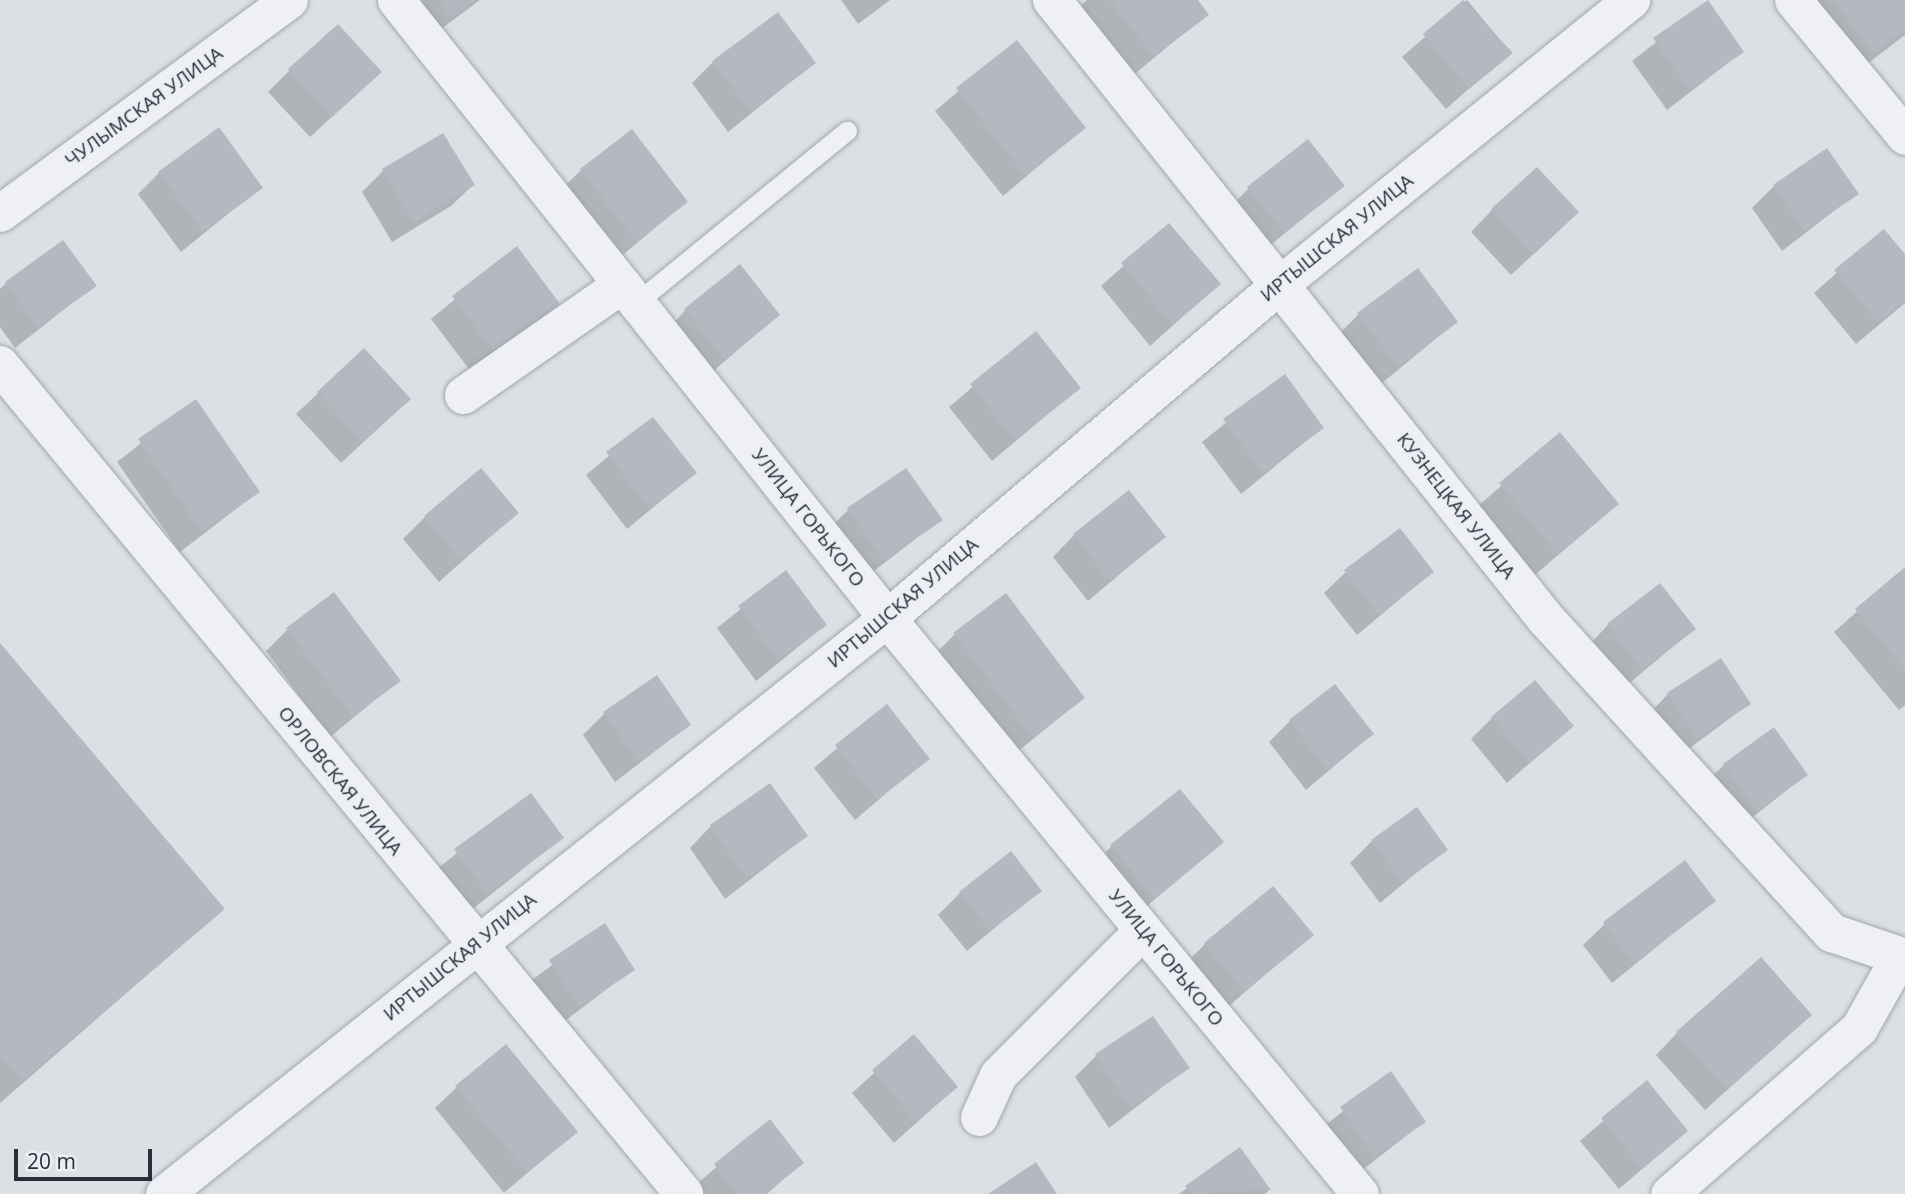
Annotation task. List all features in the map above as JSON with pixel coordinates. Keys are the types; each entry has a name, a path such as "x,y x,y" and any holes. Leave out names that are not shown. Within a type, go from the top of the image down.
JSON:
{"street":[{"name":"ЧУЛЫМСКАЯ УЛИЦА","path":"0,213 289,0"},
{"name":"УЛИЦА ГОРЬКОГО","path":"396,0 887,618 1360,1194"},
{"name":"КУЗНЕЦКАЯ УЛИЦА","path":"1052,0 1546,619 1832,933 1903,963"},
{"name":"ИРТЫШСКАЯ УЛИЦА","path":"164,1194 887,618 1280,284 1631,0"},
{"path":"1793,0 1905,136"},
{"path":"463,395 629,293"},
{"name":"ОРЛОВСКАЯ УЛИЦА","path":"0,365 475,944 684,1194"},
{"path":"979,1117 998,1074 1143,930"},
{"path":"1669,1194 1859,1028 1903,963"}],"lane":[{"path":"629,293 847,131"}],"building":[{"path":"438,0 475,0 451,18"},
{"path":"1110,0 1198,0 1209,15 1153,57"},
{"path":"1463,0 1513,53 1469,89 1423,34"},
{"path":"1708,0 1744,52 1689,90 1653,38"},
{"path":"1833,0 1905,0 1905,29 1874,53"},
{"path":"778,12 816,63 751,112 712,61"},
{"path":"338,24 382,72 332,117 288,69"},
{"path":"1017,40 1086,128 1025,176 956,88"},
{"path":"219,127 263,188 203,232 158,172"},
{"path":"632,129 688,202 636,242 580,169"},
{"path":"443,133 475,185 414,222 382,169"},
{"path":"1308,139 1345,186 1284,233 1247,187"},
{"path":"1827,148 1859,194 1804,231 1773,185"},
{"path":"1537,167 1579,212 1533,255 1491,209"},
{"path":"1169,223 1221,284 1173,325 1121,263"},
{"path":"1884,229 1905,254 1905,301 1878,323 1834,270"},
{"path":"63,240 97,286 37,328 5,282"},
{"path":"517,246 560,304 495,353 452,296"},
{"path":"740,264 780,315 725,360 684,309"},
{"path":"1418,268 1458,322 1398,367 1357,313"},
{"path":"1036,331 1081,388 1015,440 970,384"},
{"path":"364,348 411,399 363,442 317,392"},
{"path":"1285,374 1324,428 1263,473 1223,419"},
{"path":"196,399 260,492 202,532 138,439"},
{"path":"653,417 697,473 650,509 606,452"},
{"path":"1560,432 1619,504 1558,555 1499,483"},
{"path":"481,468 519,513 461,561 424,516"},
{"path":"906,468 943,520 883,561 847,508"},
{"path":"1129,490 1166,537 1110,581 1073,534"},
{"path":"1400,528 1434,572 1379,615 1344,570"},
{"path":"1905,567 1905,670 1855,609"},
{"path":"786,570 827,625 778,660 738,606"},
{"path":"1660,583 1696,629 1642,670 1607,624"},
{"path":"334,592 401,681 353,716 286,628"},
{"path":"1006,593 1085,698 1033,738 953,633"},
{"path":"0,643 225,909 22,1081 0,1056"},
{"path":"1721,658 1751,704 1697,739 1667,693"},
{"path":"657,675 691,725 638,762 603,712"},
{"path":"1535,680 1574,726 1530,763 1491,717"},
{"path":"1335,684 1374,734 1328,770 1289,720"},
{"path":"887,704 930,759 877,800 835,745"},
{"path":"1774,727 1808,775 1757,811 1723,764"},
{"path":"770,783 808,836 747,879 710,825"},
{"path":"1180,789 1224,842 1155,899 1110,845"},
{"path":"531,793 564,838 487,894 454,849"},
{"path":"1417,807 1448,850 1402,883 1371,840"},
{"path":"1011,851 1042,891 990,931 959,892"},
{"path":"1685,860 1716,901 1634,963 1603,922"},
{"path":"1273,886 1314,935 1244,992 1204,943"},
{"path":"605,923 635,970 579,1007 549,960"},
{"path":"1761,957 1812,1015 1727,1090 1676,1032"},
{"path":"1153,1016 1190,1068 1131,1108 1095,1054"},
{"path":"914,1034 958,1087 916,1122 872,1070"},
{"path":"506,1044 578,1132 527,1173 455,1086"},
{"path":"1391,1071 1426,1122 1374,1157 1340,1107"},
{"path":"1647,1080 1688,1131 1642,1169 1601,1118"},
{"path":"770,1119 804,1163 765,1194 737,1194 714,1164"},
{"path":"1240,1147 1271,1190 1191,1194 1185,1186"},
{"path":"1036,1162 1057,1194 988,1194"}]}
